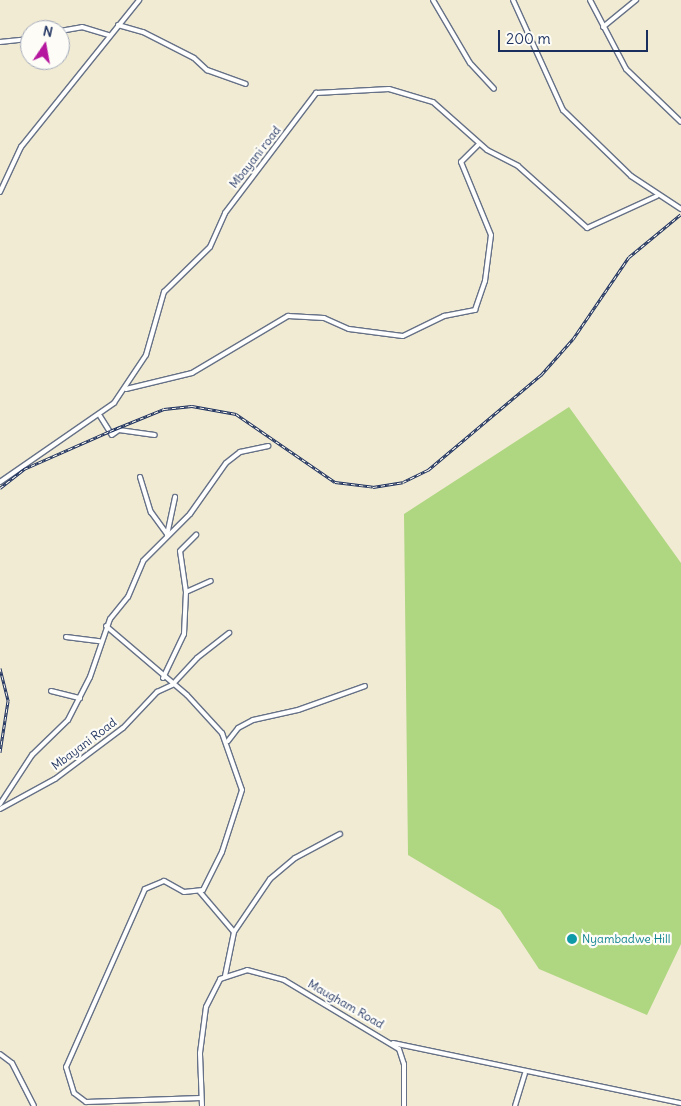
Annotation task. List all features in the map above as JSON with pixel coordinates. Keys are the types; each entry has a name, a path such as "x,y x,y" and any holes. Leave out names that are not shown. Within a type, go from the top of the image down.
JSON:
{"street":[{"path":"0,192 21,147 139,0"},
{"path":"434,0 473,67 494,89"},
{"path":"513,0 563,110 657,196 681,209"},
{"path":"590,0 626,69 681,122"},
{"path":"603,27 636,0"},
{"path":"118,25 143,32 194,58 207,70 246,84"},
{"path":"70,29 82,27 110,35"},
{"path":"0,42 20,40"},
{"name":"Mbayani road","path":"0,482 16,467 100,416 123,391 146,355 164,292 210,247 225,213 285,138 312,95 341,89 415,94 439,106 479,144 518,166 587,228 657,196"},
{"path":"123,391 139,383 192,373 288,316 324,318 349,329 403,336 444,316 475,310 485,282 491,235 461,162 479,144"},
{"path":"100,416 112,436 120,430 155,434"},
{"path":"0,804 32,755 62,726 80,698 106,626 128,597 143,561 166,535 190,514 226,462 240,452 268,446"},
{"path":"140,477 150,512 166,535"},
{"path":"166,535 174,497"},
{"path":"163,678 183,637 186,592 180,551 196,535"},
{"path":"186,592 211,581"},
{"path":"106,626 172,686 196,704 228,741 241,796 222,852 200,892"},
{"name":"Mbayani Road","path":"0,810 73,766 136,718 158,692 172,686 197,658 229,633"},
{"path":"66,637 100,641"},
{"path":"228,741 238,728 253,720 298,710 365,686"},
{"path":"50,691 80,698"},
{"path":"202,1106 206,1007 211,991 226,976 234,932 279,870 340,834"},
{"path":"201,1098 90,1104 74,1093 67,1063 145,890 164,881 184,892 200,892 234,932"},
{"name":"Maugham Road","path":"226,976 247,970 284,980 390,1042 402,1055 404,1106"},
{"path":"390,1042 525,1073 681,1103"},
{"path":"0,1054 12,1063 34,1106"},
{"path":"515,1106 525,1073"}],"green space":[{"path":"569,407 681,563 681,944 647,1015 539,969 500,910 408,855 404,514"}],"railway":[{"path":"0,488 24,469 110,431 164,409 192,406 236,414 335,482 373,487 403,482 428,470 541,375 573,339 629,257 681,214"},
{"path":"0,668 8,701 0,752"}],"place":[{"name":"Nyambadwe Hill","path":"572,939"}]}
